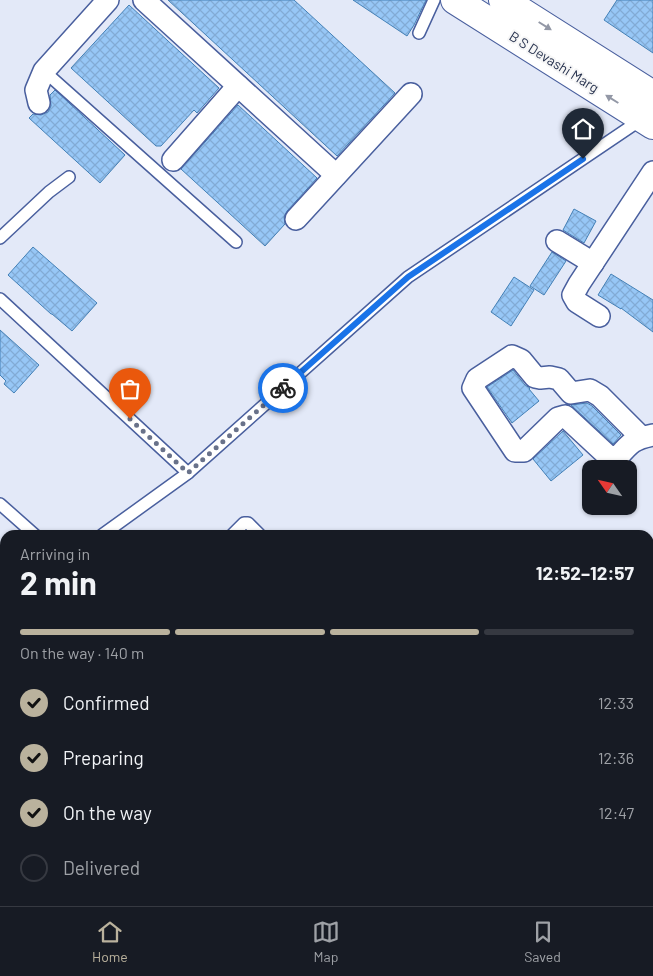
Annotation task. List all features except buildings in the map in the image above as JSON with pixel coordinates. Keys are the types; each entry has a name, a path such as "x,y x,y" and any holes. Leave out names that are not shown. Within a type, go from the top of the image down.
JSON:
{"main road":[{"name":"B S Devashi Marg","path":"455,0 650,113"},
{"name":"B S Devashi Marg","path":"503,0 650,113"}],"street":[{"path":"40,103 36,90 44,71 108,0"},
{"path":"144,0 336,175"},
{"path":"173,160 238,86"},
{"path":"296,219 411,94"},
{"path":"599,316 577,302 574,295 579,284 653,172"},
{"path":"557,241 593,263"},
{"path":"512,356 521,360 535,377 559,379 571,393 590,390 600,396 647,436 630,443 617,458 607,455 565,416 558,418 524,451 515,451 473,388 477,379 512,356"}],"lane":[{"path":"419,33 434,0"},
{"path":"44,71 236,242"},
{"path":"109,530 188,473 408,277 650,113"},
{"path":"0,238 49,192 69,177"},
{"path":"0,299 188,473"},
{"path":"0,504 29,530"},
{"path":"237,530 244,523 248,523 255,530"}],"way so far":[{"path":"130,419 188,473 283,388"}],"route":[{"path":"283,388 408,277 583,159"}]}
